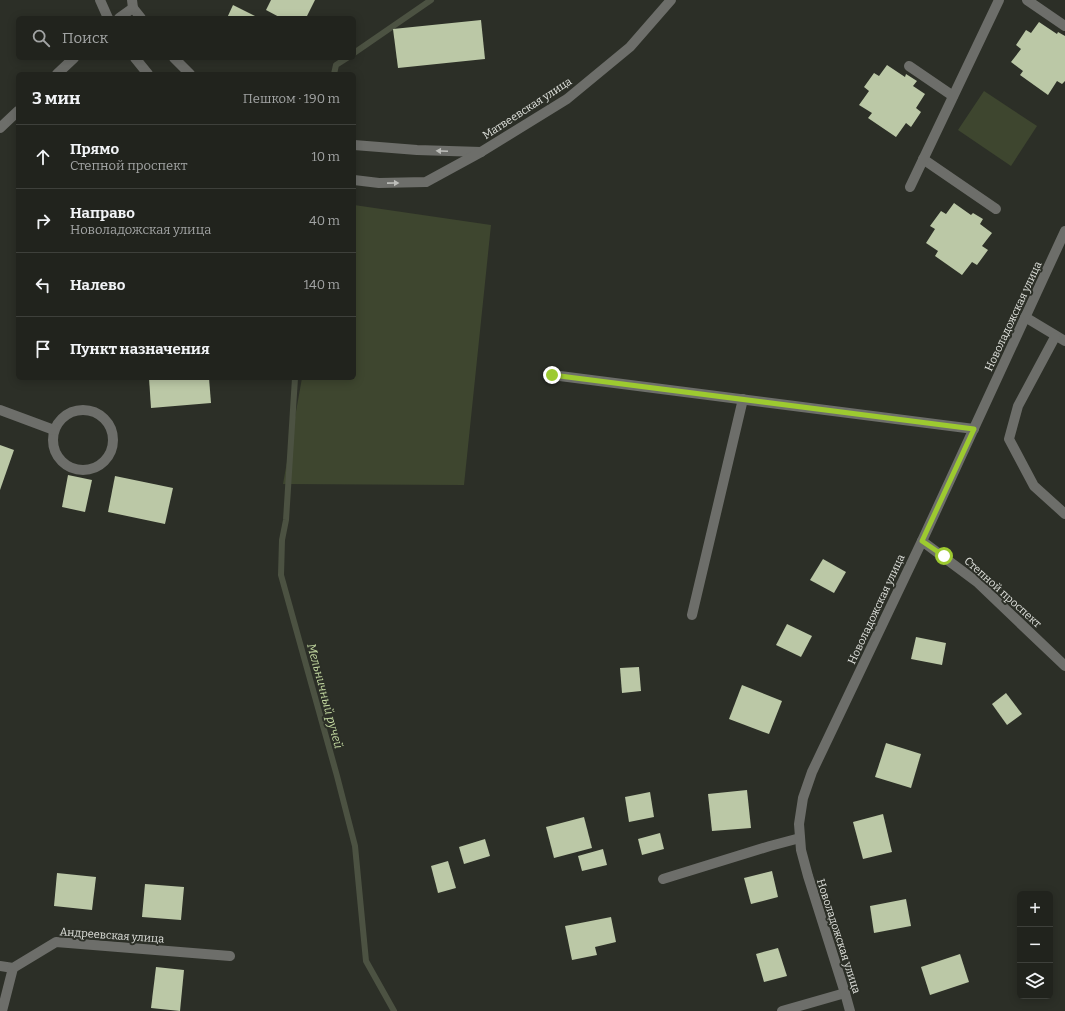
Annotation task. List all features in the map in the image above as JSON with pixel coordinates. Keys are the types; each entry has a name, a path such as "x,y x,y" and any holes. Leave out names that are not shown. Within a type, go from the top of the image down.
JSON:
{"street":[{"path":"100,0 107,16"},
{"name":"Матвеевская улица","path":"356,180 378,183 426,182 481,152 567,99 630,47 671,0"},
{"path":"910,187 999,0"},
{"path":"1027,0 1065,26"},
{"path":"121,16 133,4 140,16"},
{"path":"60,72 72,60"},
{"path":"137,60 146,72"},
{"path":"176,60 188,72"},
{"path":"908,66 953,96"},
{"path":"0,128 16,113"},
{"name":"Матвеевская улица","path":"356,145 417,150 481,152"},
{"path":"923,159 996,209"},
{"name":"Новоладожская улица","path":"850,1011 801,850 799,824 803,798 812,772 922,541 1065,231"},
{"path":"1025,318 1055,337 1065,341"},
{"path":"1055,337 1018,406 1009,439 1034,486 1065,514"},
{"path":"552,375 974,429"},
{"path":"692,615 743,400"},
{"path":"0,410 54,430"},
{"path":"80,410 91,411 101,415 109,423 113,434 114,445 110,456 102,464 92,470 81,471 70,468 61,462 55,452 52,441 54,430 60,420 69,413 80,410"},
{"name":"Степной проспект","path":"922,541 976,582 1065,666"},
{"path":"663,879 800,838"},
{"name":"Андреевская улица","path":"13,968 56,942 230,956"},
{"path":"0,966 13,968 2,1011"},
{"path":"782,1011 845,993"}],"green space":[{"path":"984,91 1037,126 1011,166 958,130"},
{"path":"356,205 491,225 464,485 283,484 302,380 356,380"}],"building":[{"path":"271,0 315,0 307,16 277,16 266,10"},
{"path":"233,5 255,16 228,16"},
{"path":"481,20 485,59 398,68 393,29"},
{"path":"1039,22 1057,34 1058,32 1065,36 1065,81 1062,84 1057,81 1048,95 1020,75 1023,71 1011,62 1021,49 1016,45 1026,30 1031,33"},
{"path":"887,65 905,77 906,74 917,81 913,86 925,94 916,108 921,112 911,127 906,123 896,137 868,118 872,113 859,105 869,91 864,87 874,73 879,76"},
{"path":"954,203 971,215 973,213 983,219 980,224 992,233 982,246 988,250 977,265 972,262 962,275 935,256 938,251 926,243 935,229 930,226 941,211 946,214"},
{"path":"149,380 209,380 211,403 151,408"},
{"path":"0,445 14,450 0,490"},
{"path":"68,475 92,480 85,512 62,507"},
{"path":"115,476 173,488 165,524 108,512"},
{"path":"823,559 846,572 834,593 810,580"},
{"path":"787,624 812,636 801,657 776,645"},
{"path":"916,637 946,643 942,665 911,659"},
{"path":"639,667 641,691 622,693 620,668"},
{"path":"742,685 782,701 769,734 729,719"},
{"path":"1006,693 1022,714 1007,725 992,704"},
{"path":"886,743 921,754 911,788 875,777"},
{"path":"747,790 751,828 712,831 708,794"},
{"path":"650,792 654,817 629,822 625,797"},
{"path":"883,814 892,852 863,859 853,822"},
{"path":"584,817 592,848 554,858 546,827"},
{"path":"660,833 664,849 642,855 638,839"},
{"path":"485,839 490,856 464,864 459,847"},
{"path":"603,849 607,865 582,871 578,856"},
{"path":"448,861 456,888 438,893 431,866"},
{"path":"772,871 778,897 751,904 744,878"},
{"path":"57,873 96,877 92,910 54,906"},
{"path":"145,884 184,887 181,920 142,917"},
{"path":"906,899 911,926 874,933 870,906"},
{"path":"611,917 616,942 595,947 597,955 572,960 565,926"},
{"path":"778,948 787,976 764,982 756,954"},
{"path":"960,954 969,982 930,995 921,967"},
{"path":"156,967 184,970 180,1011 151,1008"}],"waterway":[{"name":"Мельничный ручей","path":"356,52 431,0"},
{"name":"Мельничный ручей","path":"334,72 336,65 344,60"},
{"name":"Мельничный ручей","path":"295,380 286,520 282,540 281,575 355,846 366,961 394,1011"}],"route":[{"path":"552,375 974,429 922,541 944,556"}]}
